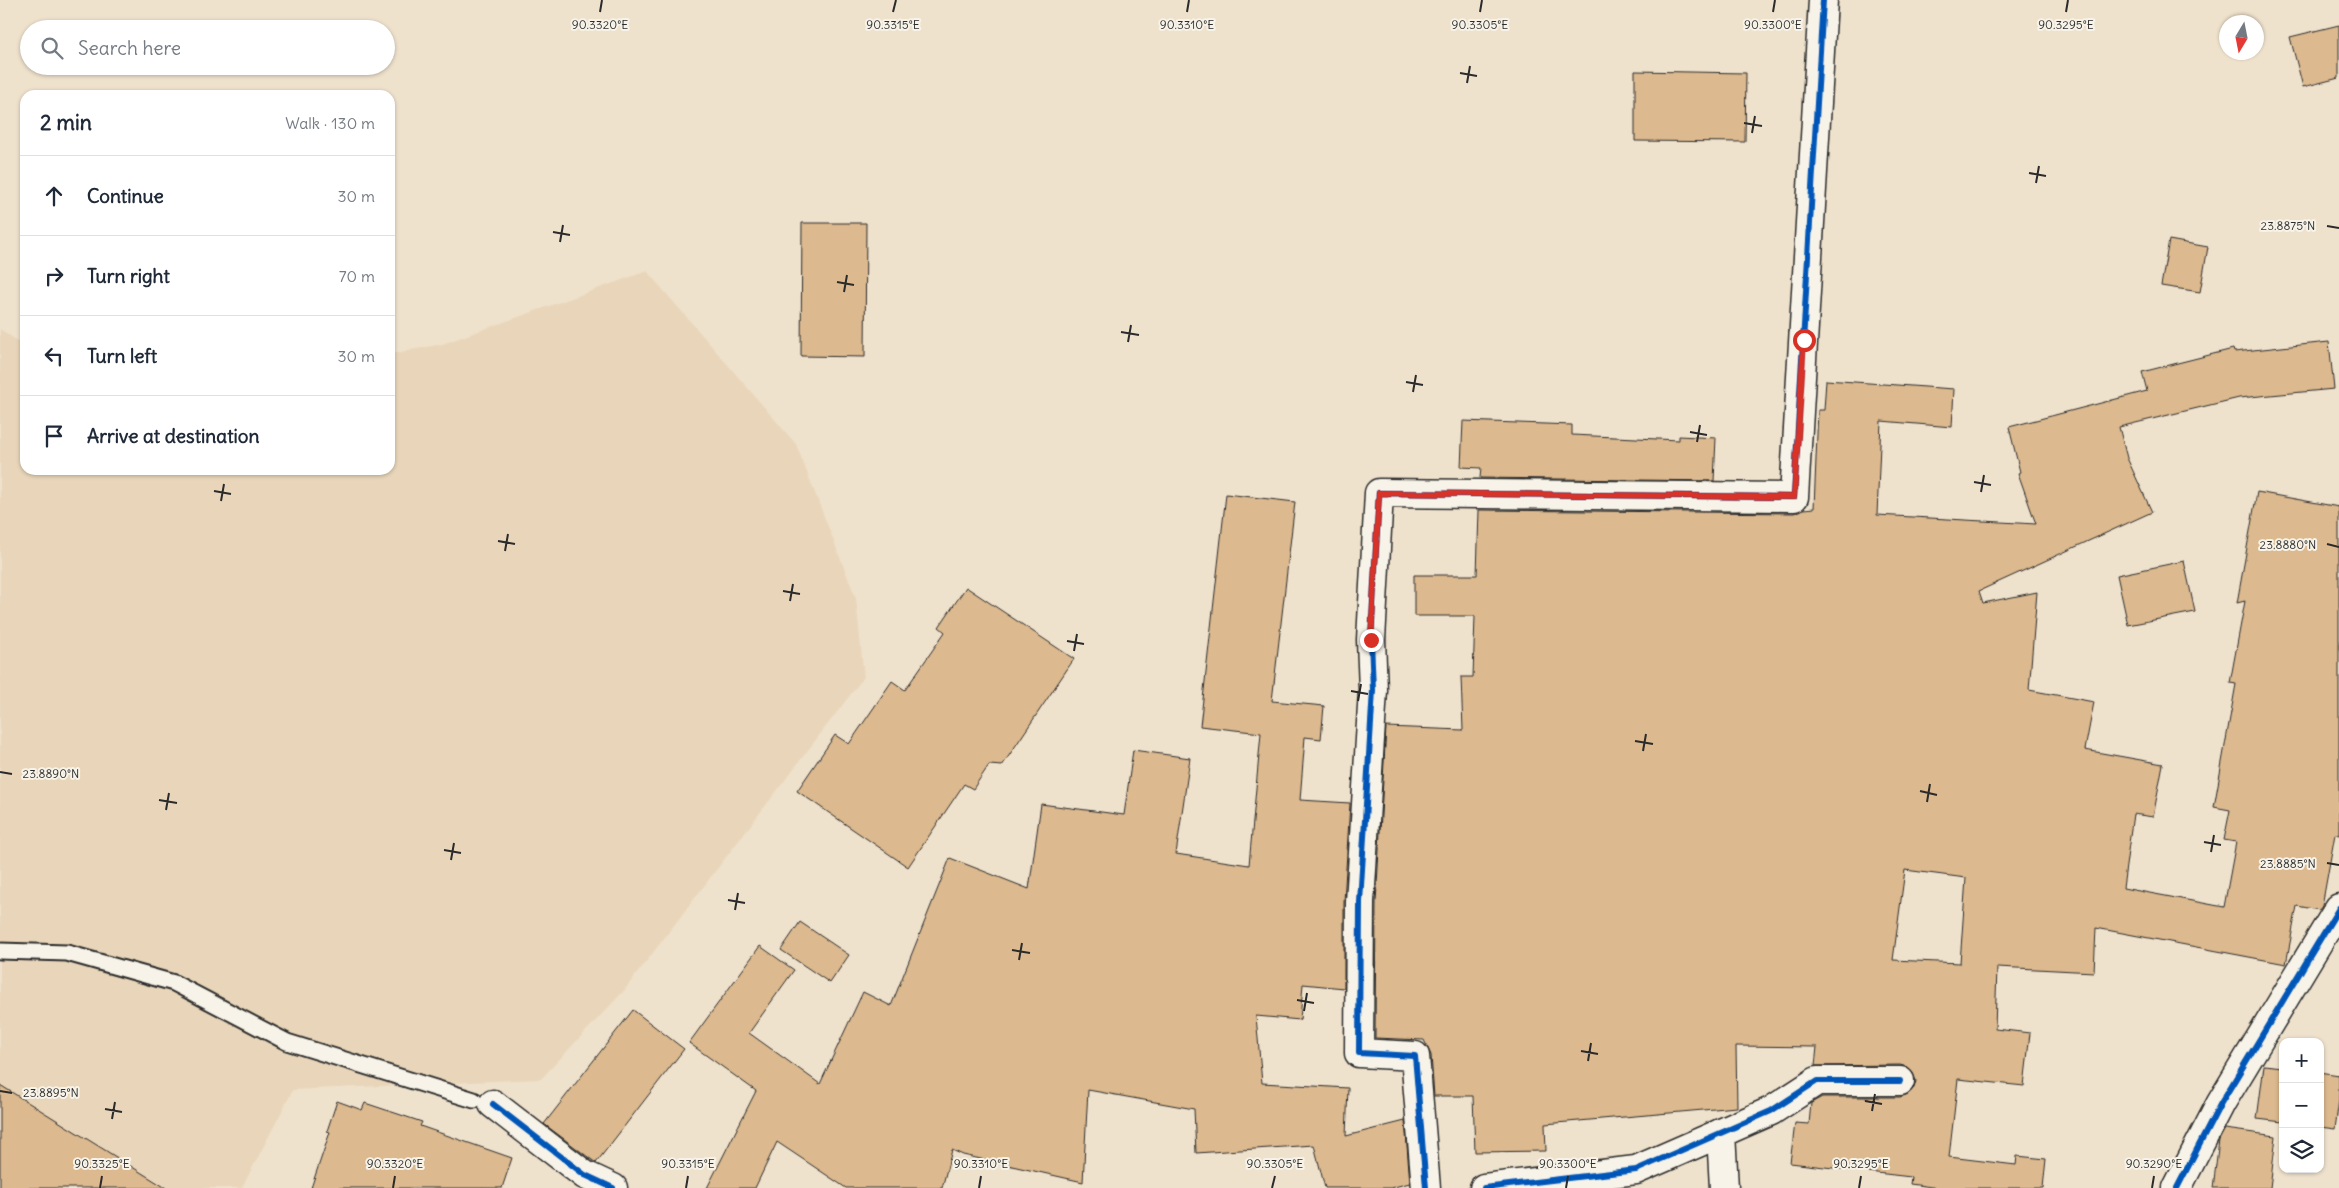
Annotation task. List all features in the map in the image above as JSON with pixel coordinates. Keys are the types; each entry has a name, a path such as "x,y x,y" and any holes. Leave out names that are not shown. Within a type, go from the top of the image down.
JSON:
{"street":[{"path":"1426,1188 1415,1056 1359,1053 1360,902 1372,690 1371,640 1379,493 1794,497 1824,0"},
{"path":"2177,1188 2221,1103 2339,908"},
{"path":"1484,1188 1636,1170 1771,1111 1817,1081 1900,1081"},
{"path":"484,1102 585,1175 613,1188"},
{"path":"1721,1133 1724,1188"}],"lane":[{"path":"0,952 67,953 174,983 287,1042 484,1102"}],"shaded area":[{"path":"647,271 796,444 856,598 864,677 623,992 541,1079 293,1090 242,1188 0,1188 0,329 20,343 20,475 395,475 395,353 442,344"}],"building":[{"path":"2339,25 2339,78 2303,87 2290,37"},
{"path":"1635,71 1746,73 1745,142 1635,141"},
{"path":"802,223 866,223 865,357 801,356"},
{"path":"2169,240 2208,247 2200,292 2161,286"},
{"path":"2329,342 2334,389 2239,398 2119,427 2127,458 2152,512 1979,591 1983,603 2037,592 2029,690 2094,702 2085,750 2163,764 2153,817 2133,814 2123,888 2224,907 2236,842 2224,840 2230,810 2214,807 2236,684 2230,683 2245,601 2237,603 2257,492 2339,507 2339,835 2335,834 2322,906 2319,910 2297,906 2286,964 2096,928 2094,972 1997,967 1995,1029 2030,1033 2024,1086 1958,1079 1949,1157 2016,1165 2017,1156 2046,1159 2043,1188 1939,1188 1910,1184 1911,1177 1790,1163 1795,1123 1809,1124 1811,1103 1822,1097 1900,1097 1908,1094 1914,1088 1916,1081 1913,1073 1907,1067 1900,1065 1815,1066 1817,1047 1736,1046 1737,1107 1545,1124 1546,1151 1475,1152 1473,1096 1434,1096 1431,1055 1424,1040 1375,1038 1376,903 1386,727 1463,730 1461,677 1473,677 1475,616 1414,616 1414,575 1477,575 1479,510 1794,513 1814,508 1818,410 1824,410 1826,380 1954,389 1952,427 1881,421 1877,515 2036,524 2018,473 2020,472 2009,427 2147,391 2142,372 2233,349 2234,352","holes":["1905,870 1966,878 1960,963 1893,960"]},
{"path":"1463,421 1572,425 1572,435 1679,440 1679,436 1716,438 1714,481 1480,478 1481,468 1461,467"},
{"path":"1226,494 1295,502 1272,701 1324,706 1321,739 1305,737 1300,800 1350,803 1344,901 1344,988 1303,984 1300,1020 1256,1016 1262,1083 1348,1088 1346,1136 1405,1121 1410,1183 1390,1188 1325,1188 1314,1145 1196,1153 1194,1109 1088,1090 1083,1182 963,1155 952,1150 942,1188 846,1188 777,1142 755,1188 707,1188 756,1091 689,1043 760,946 794,970 749,1033 820,1084 863,992 891,1006 950,858 1029,889 1041,804 1124,815 1133,750 1190,758 1176,854 1249,865 1261,733 1200,726"},
{"path":"2184,561 2195,612 2128,625 2117,575"},
{"path":"966,587 1074,659 1002,766 989,765 973,789 964,784 908,867 797,791 835,735 849,744 892,681 905,690 945,632 939,627"},
{"path":"800,922 849,955 830,983 781,950"},
{"path":"633,1010 684,1049 596,1163 544,1124"},
{"path":"2264,1065 2279,1067 2279,1122 2257,1119"},
{"path":"2324,1073 2339,1075 2339,1100 2335,1129 2324,1128"},
{"path":"0,1085 166,1188 0,1188"},
{"path":"337,1101 362,1110 365,1103 422,1122 420,1126 512,1158 502,1188 311,1188 330,1132 327,1131"},
{"path":"2225,1129 2276,1136 2270,1188 2213,1188 2219,1140"}],"cycle path":[{"path":"1426,1188 1415,1056 1359,1053 1360,902 1373,690 1371,640 1379,493 1794,497 1823,0"},
{"path":"2177,1188 2221,1103 2339,908"},
{"path":"1484,1188 1636,1170 1771,1111 1817,1081 1900,1081"},
{"path":"493,1104 585,1175 613,1188"}],"route":[{"path":"1371,640 1379,493 1794,497 1804,340"}]}
